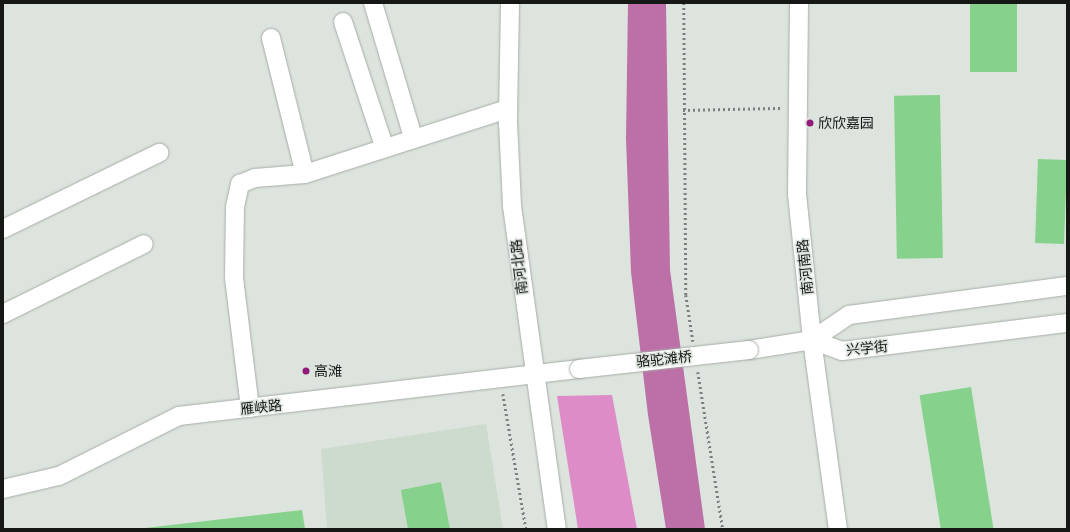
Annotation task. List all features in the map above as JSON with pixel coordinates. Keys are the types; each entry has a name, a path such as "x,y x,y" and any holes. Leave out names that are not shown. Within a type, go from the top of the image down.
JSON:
{"street":[{"path":"374,3 413,137"},
{"name":"南河北路","path":"510,3 508,108 512,206 534,376 557,529"},
{"name":"南河南路","path":"799,3 797,194 812,340 838,529"},
{"path":"343,22 384,146"},
{"path":"271,38 305,174"},
{"path":"250,408 234,276 235,207 240,184 255,178 305,174 384,146 508,108"},
{"path":"3,229 158,153"},
{"path":"3,314 144,244"},
{"name":"兴学街","path":"812,340 849,316 1067,286"},
{"name":"兴学街","path":"812,340 842,351 1067,322"},
{"name":"骆驼滩桥","path":"534,376 579,369 749,350 812,340"},
{"name":"雁峡路","path":"3,489 59,476 179,416 534,376"}],"path":[{"path":"684,3 683,110 686,295 694,350"},
{"path":"683,110 798,108"},
{"path":"697,365 723,529"},
{"path":"501,380 526,529"}],"shaded area":[{"path":"628,3 666,3 670,270 705,529 666,529 648,415 631,272 626,139"},
{"path":"612,395 637,529 578,529 557,396"},
{"path":"486,424 503,529 327,529 321,449"}],"building":[{"path":"970,3 1017,3 1017,72 970,72"},
{"path":"940,95 943,258 897,259 894,96"},
{"path":"1038,159 1067,160 1064,244 1035,243"},
{"path":"971,387 993,529 941,529 920,395"},
{"path":"441,482 450,529 408,529 401,490"},
{"path":"302,510 305,529 145,529 145,528"}],"place":[{"name":"欣欣嘉园","path":"810,123"},
{"name":"高滩","path":"306,371"}]}
